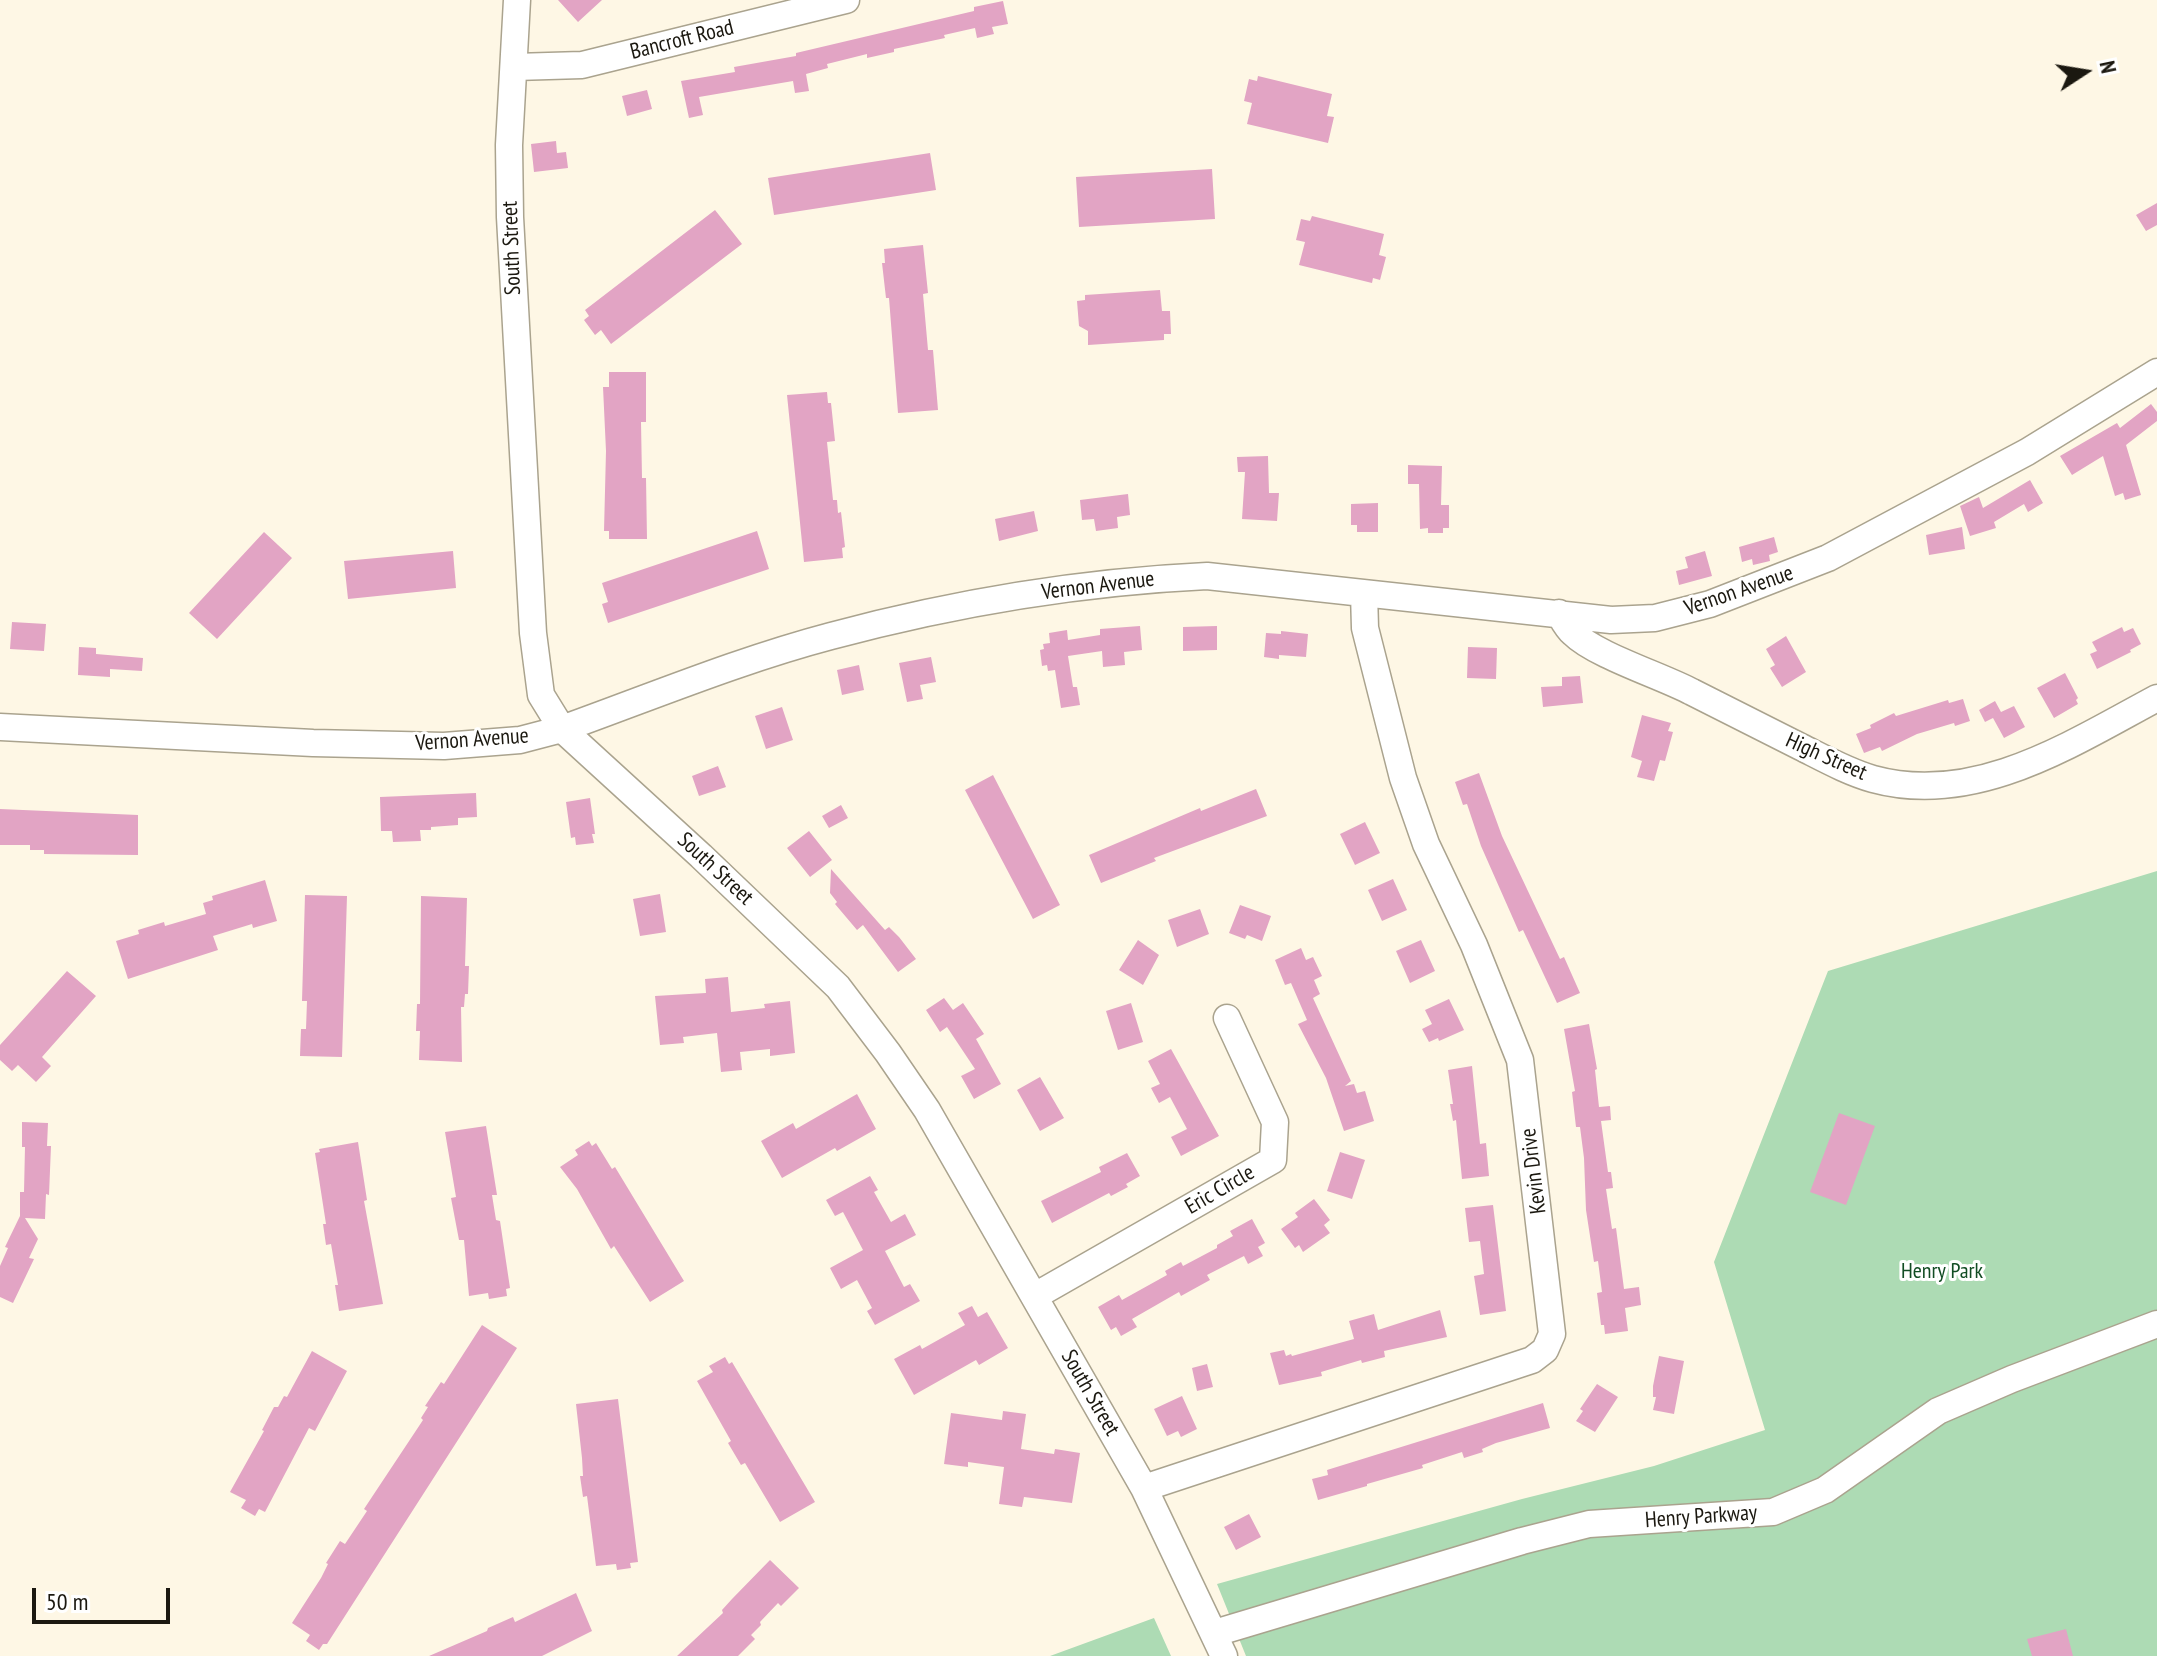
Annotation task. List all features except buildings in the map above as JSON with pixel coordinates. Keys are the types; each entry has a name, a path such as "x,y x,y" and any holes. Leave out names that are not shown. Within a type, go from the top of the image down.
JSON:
{"street":[{"name":"South Street","path":"517,0 509,145 510,217 533,633 541,695 562,729 838,987 888,1053 927,1110 1144,1488 1220,1644"},
{"name":"Bancroft Road","path":"515,67 582,65 846,0"},
{"name":"Vernon Avenue","path":"0,727 313,743 444,746 520,740 562,729 829,637 945,609 1068,587 1207,576 1611,620 1655,618 1710,604 1828,558 2027,452 2157,372"},
{"name":"Kevin Drive","path":"1144,1488 1532,1360 1545,1350 1552,1334 1520,1060 1474,945 1426,844 1403,778 1365,628 1364,593"},
{"name":"High Street","path":"1559,613 1572,633 1592,647 1663,677 1820,757 1871,779 1903,784 1948,785 1987,778 2058,751 2157,698"},
{"name":"Eric Circle","path":"1035,1296 1273,1160 1275,1122 1227,1018"},
{"name":"Henry Parkway","path":"1220,1644 1522,1541 1589,1524 1773,1512 1825,1490 1938,1411 2012,1379 2157,1324"}],"green space":[{"name":"Henry Park","path":"2157,871 2157,1656 1246,1656 1217,1584 1522,1499 1654,1466 1765,1430 1714,1262 1828,971"},
{"path":"1154,1618 1171,1656 1050,1656"}]}
